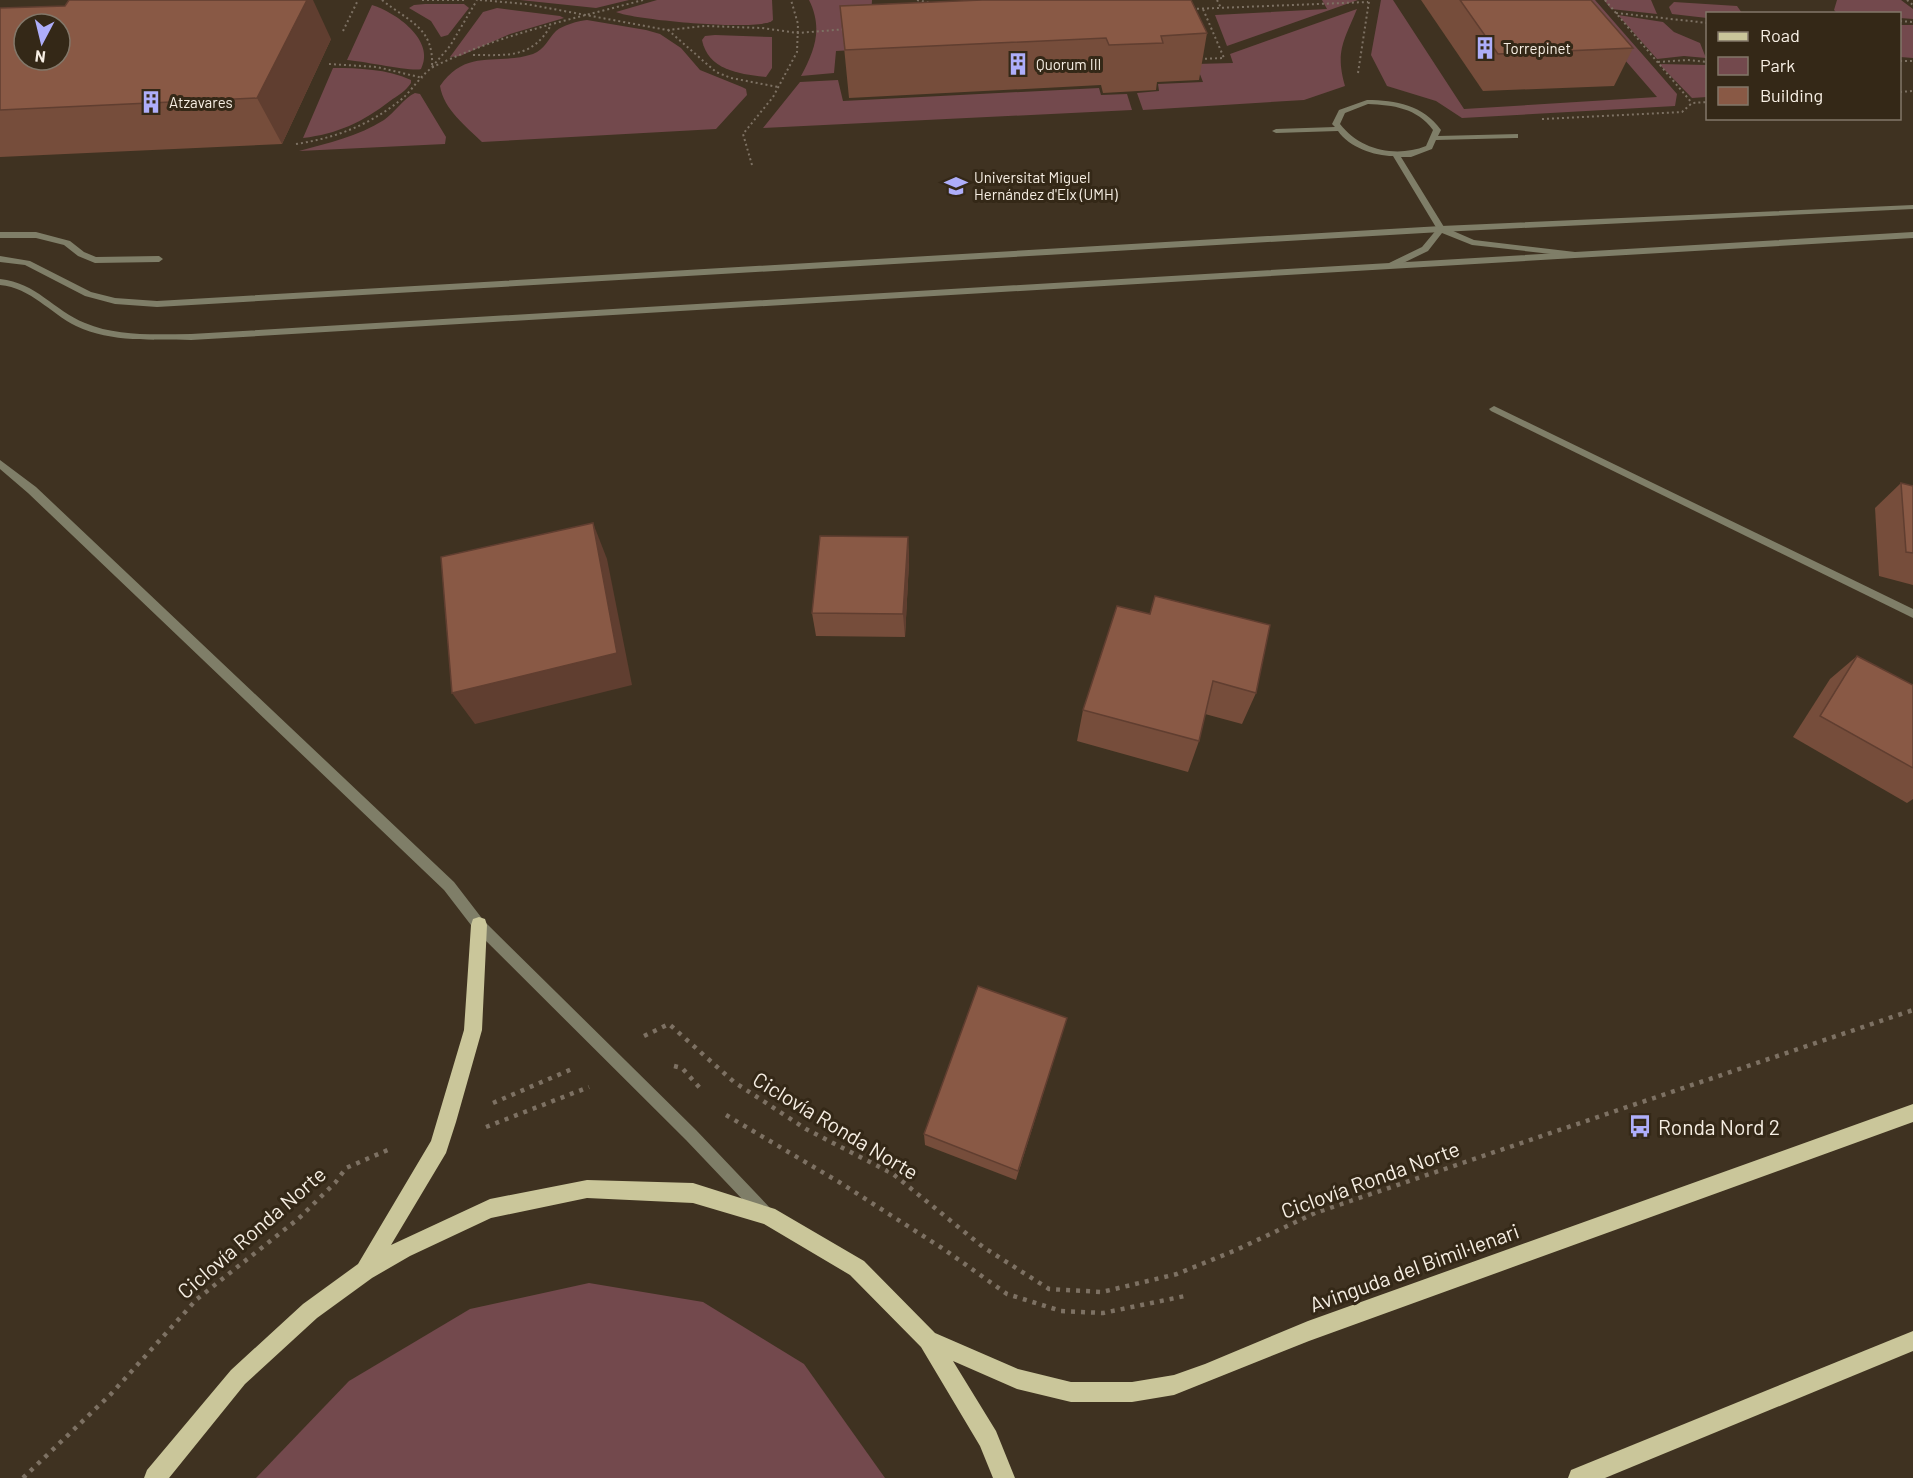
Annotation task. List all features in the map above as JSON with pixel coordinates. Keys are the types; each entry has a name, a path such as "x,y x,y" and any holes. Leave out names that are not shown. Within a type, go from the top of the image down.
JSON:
{"main road":[{"path":"365,1271 439,1146 447,1122 473,1030 479,925"},
{"name":"Avinguda del Bimil·lenari","path":"928,1340 1017,1379 1071,1392 1132,1392 1174,1385 1308,1331 1913,1113"},
{"path":"155,1478 238,1377 310,1311 365,1271 403,1249 490,1209 587,1189 693,1193 768,1216 857,1268 928,1340 988,1439 1004,1478"},
{"path":"1579,1478 1913,1341"}],"street":[{"path":"1367,102 1397,104 1424,115 1437,130 1432,145 1423,150 1396,155 1366,150 1344,137 1338,129 1337,122 1340,115 1346,109 1367,102"},
{"path":"1276,131 1338,129"},
{"path":"1436,138 1515,136"},
{"path":"1396,155 1441,229 1472,242 1575,255"},
{"path":"0,259 27,263 88,294 115,301 157,304 1441,229 1913,207"},
{"path":"1392,265 1425,249 1441,229"},
{"path":"0,235 36,236 67,243 81,254 95,260 159,259"},
{"path":"0,282 27,289 81,325 118,336 191,336 1913,235"},
{"path":"1494,409 1913,614"},
{"path":"0,464 41,499 449,886 479,925 691,1135 768,1216"}],"path":[{"path":"343,31 358,0"},
{"path":"382,0 416,24 428,36 434,52 432,67"},
{"path":"422,0 466,0"},
{"path":"296,144 320,142 362,127 423,78 450,46 479,0 526,4 592,14 667,30 705,26 762,28 798,33 854,29"},
{"path":"432,67 469,55 522,32 643,0"},
{"path":"752,165 743,134 778,87 797,52 798,33 791,0"},
{"path":"917,0 935,4"},
{"path":"1217,0 1221,8"},
{"path":"1605,0 1692,103"},
{"path":"1907,0 1913,4"},
{"path":"1182,10 1368,1 1357,70 1367,102"},
{"path":"1189,60 1224,58 1203,9"},
{"path":"1616,13 1706,22"},
{"path":"469,55 526,51 545,40 551,25"},
{"path":"667,30 716,72 731,78 778,87"},
{"path":"1658,62 1687,60 1706,62"},
{"path":"330,64 377,67 423,78"},
{"name":"Ciclovía Ronda Norte","path":"22,1478 111,1394 197,1299 298,1219 335,1183 346,1168 447,1122 608,1054 669,1024 734,1082 806,1129 892,1174 982,1247 1049,1289 1102,1292 1177,1274 1236,1250 1315,1213 1913,1010"},
{"path":"670,1065 682,1068 703,1091"},
{"path":"480,1130 589,1087"},
{"path":"724,1114 839,1182 945,1250 1007,1294 1061,1311 1103,1313 1185,1296"}],"green space":[{"path":"520,0 629,0 596,8"},
{"path":"657,0 772,0 773,20 747,25 698,24 616,12"},
{"path":"809,0 872,0 871,18 1072,38 836,51 834,73 801,76 816,39 816,20"},
{"path":"1322,0 1358,0 1227,46 1215,15 1327,9"},
{"path":"1381,0 1393,0 1464,109 1657,97 1573,0 1595,0 1677,94 1675,106 1462,118 1436,101 1387,86 1371,55"},
{"path":"1604,0 1651,0 1657,14 1611,9"},
{"path":"1837,0 1901,0 1913,9 1913,19 1901,18 1901,12 1836,12 1834,10"},
{"path":"1674,2 1737,6 1741,12 1706,12 1706,18 1672,14 1669,7"},
{"path":"425,4 464,4 469,8 448,35 441,37 431,21 409,8"},
{"path":"372,5 402,21 418,38 423,48 424,58 421,69 347,60"},
{"path":"497,8 564,18 510,34 460,56 450,57 483,12"},
{"path":"1357,9 1342,46 1341,64 1345,86 1304,100 1143,110 1137,93 1159,91 1158,84 1203,82 1196,64 1233,63 1230,54"},
{"path":"1618,15 1663,22 1674,32 1700,43 1706,58 1684,56 1657,59"},
{"path":"587,20 660,34 681,48 700,70 746,89 747,95 716,129 482,142 456,117 446,103 440,86 461,66 484,60 533,54 543,47 559,29"},
{"path":"1901,25 1913,25 1913,58 1901,57"},
{"path":"705,36 772,37 772,68 766,77 735,72 718,64 705,50 702,40"},
{"path":"1659,64 1706,65 1706,97 1692,98"},
{"path":"333,68 383,71 402,76 411,80 411,83 401,93 360,121 338,130 303,138"},
{"path":"838,80 843,101 1099,88 1101,95 1127,94 1132,110 763,128 800,82"},
{"path":"415,93 420,94 446,137 445,144 299,151 374,126"},
{"path":"589,1283 703,1302 804,1364 885,1478 256,1478 349,1381 470,1309"}],"building":[{"path":"69,0 307,0 257,98 0,110 0,8 65,6"},
{"path":"982,0 1191,0 1207,33 1161,36 1163,43 1109,45 1106,38 845,50 840,6"},
{"path":"1460,0 1591,0 1633,48 1498,54"},
{"path":"1901,483 1913,486 1913,553 1906,552"},
{"path":"593,523 617,653 452,693 441,557"},
{"path":"820,536 908,537 903,614 812,613"},
{"path":"1155,596 1270,625 1256,693 1213,681 1199,741 1083,710 1117,606 1150,614"},
{"path":"1857,656 1913,685 1913,768 1820,716"},
{"path":"978,986 1067,1018 1018,1171 924,1134"}],"place":[{"name":"Torrepinet","path":"1485,48"},
{"name":"Quorum III","path":"1018,64"},
{"name":"Atzavares","path":"151,102"},
{"name":"Universitat Miguel Hernández d'Elx (UMH)","path":"956,186"},
{"name":"Ronda Nord 2","path":"1640,1126"}]}
